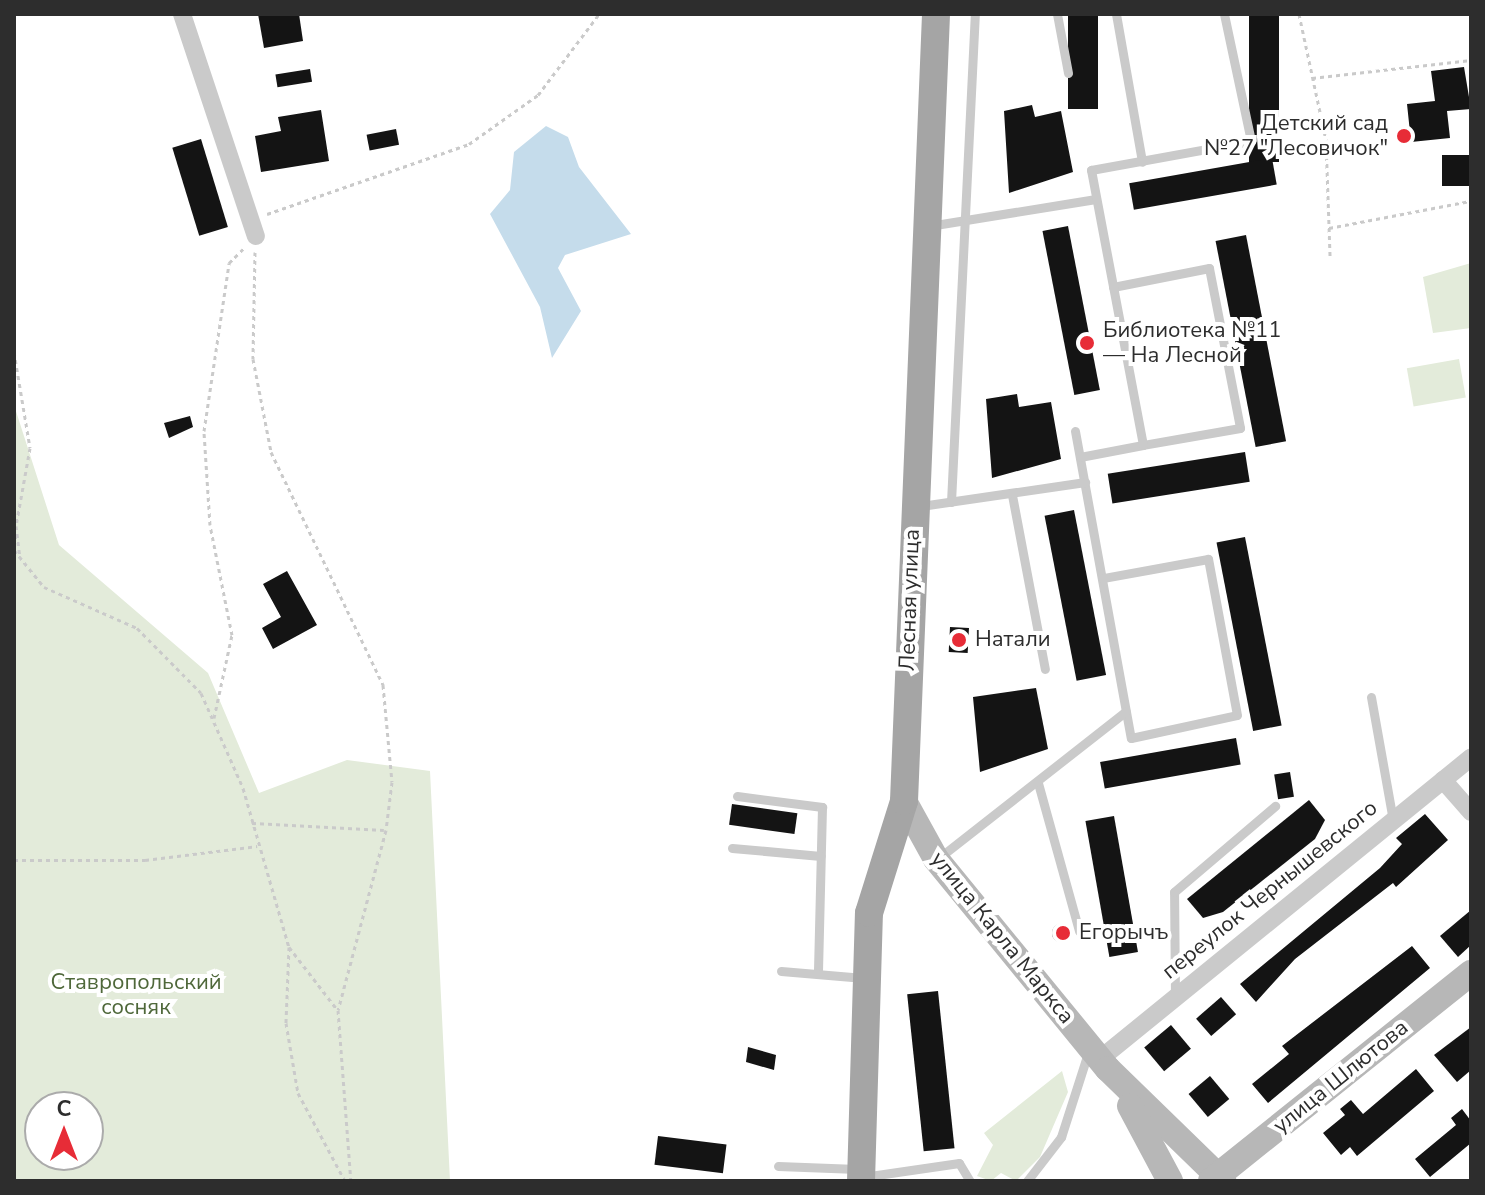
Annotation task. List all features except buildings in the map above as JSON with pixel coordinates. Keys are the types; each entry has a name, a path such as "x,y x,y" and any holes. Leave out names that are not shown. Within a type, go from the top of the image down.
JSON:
{"main road":[{"name":"Лесная улица","path":"867,1177 867,979 873,888 904,801 913,507 936,14"},
{"name":"улица Карла Маркса","path":"904,801 936,859 1099,1058 1217,1179"},
{"name":"улица Шлютова","path":"1217,1179 1471,973"},
{"name":"улица Карла Маркса","path":"1099,1058 1170,1181"}],"street":[{"path":"182,14 253,228"},
{"name":"переулок Чернышевского","path":"1099,1058 1471,757"},
{"path":"1443,780 1471,812"}],"lane":[{"path":"951,502 960,221 975,14"},
{"path":"1057,14 1068,73"},
{"path":"1116,14 1142,162"},
{"path":"1143,445 1091,170 1251,141 1224,14"},
{"path":"926,227 1096,199"},
{"path":"1080,457 1240,428 1209,268 1113,287"},
{"path":"1075,431 1131,738 1237,715 1208,559 1103,578"},
{"path":"913,507 1085,482"},
{"path":"1012,495 1045,669"},
{"path":"1371,697 1393,821"},
{"path":"936,859 1038,783 1126,711"},
{"path":"1038,783 1079,931"},
{"path":"737,796 822,807 818,974"},
{"path":"1175,998 1174,892 1275,806"},
{"path":"732,848 821,856"},
{"path":"781,971 867,979"},
{"path":"1027,1181 1061,1137 1099,1058"},
{"path":"778,1166 867,1177 959,1163 970,1181"}],"path":[{"path":"214,718 232,635 210,525 204,431 229,263 253,228 469,144 538,95 599,14"},
{"path":"1299,14 1326,140 1330,256"},
{"path":"1312,78 1471,60"},
{"path":"1329,228 1471,201"},
{"path":"253,228 253,359 271,452 383,685 392,782 386,830 338,1010 348,1181"},
{"path":"14,352 30,448 16,526 20,557"},
{"path":"14,550 44,587 137,628 201,693 214,718 252,823 289,947 286,1023 298,1093 348,1181"},
{"path":"252,823 386,830"},
{"path":"14,860 145,860 259,845"},
{"path":"289,947 338,1010"}],"green space":[{"path":"1471,263 1471,328 1433,333 1423,277"},
{"path":"1459,359 1466,397 1414,407 1407,368"},
{"name":"Ставропольский сосняк","path":"14,405 59,545 208,673 259,793 347,760 430,771 450,1181 14,1181"},
{"path":"1062,1071 1068,1092 1040,1157 1016,1181 1001,1173 991,1181 977,1176 993,1145 984,1133"}],"water":[{"path":"546,126 568,137 579,167 631,234 565,255 558,268 581,311 552,358 540,307 490,214 510,190 514,152"}],"place":[{"name":"Детский сад №27 \"Лесовичок\"","path":"1404,136"},
{"name":"Библиотека №11 — На Лесной","path":"1087,343"},
{"name":"Натали","path":"959,640"},
{"name":"Егорычъ","path":"1063,933"}]}
